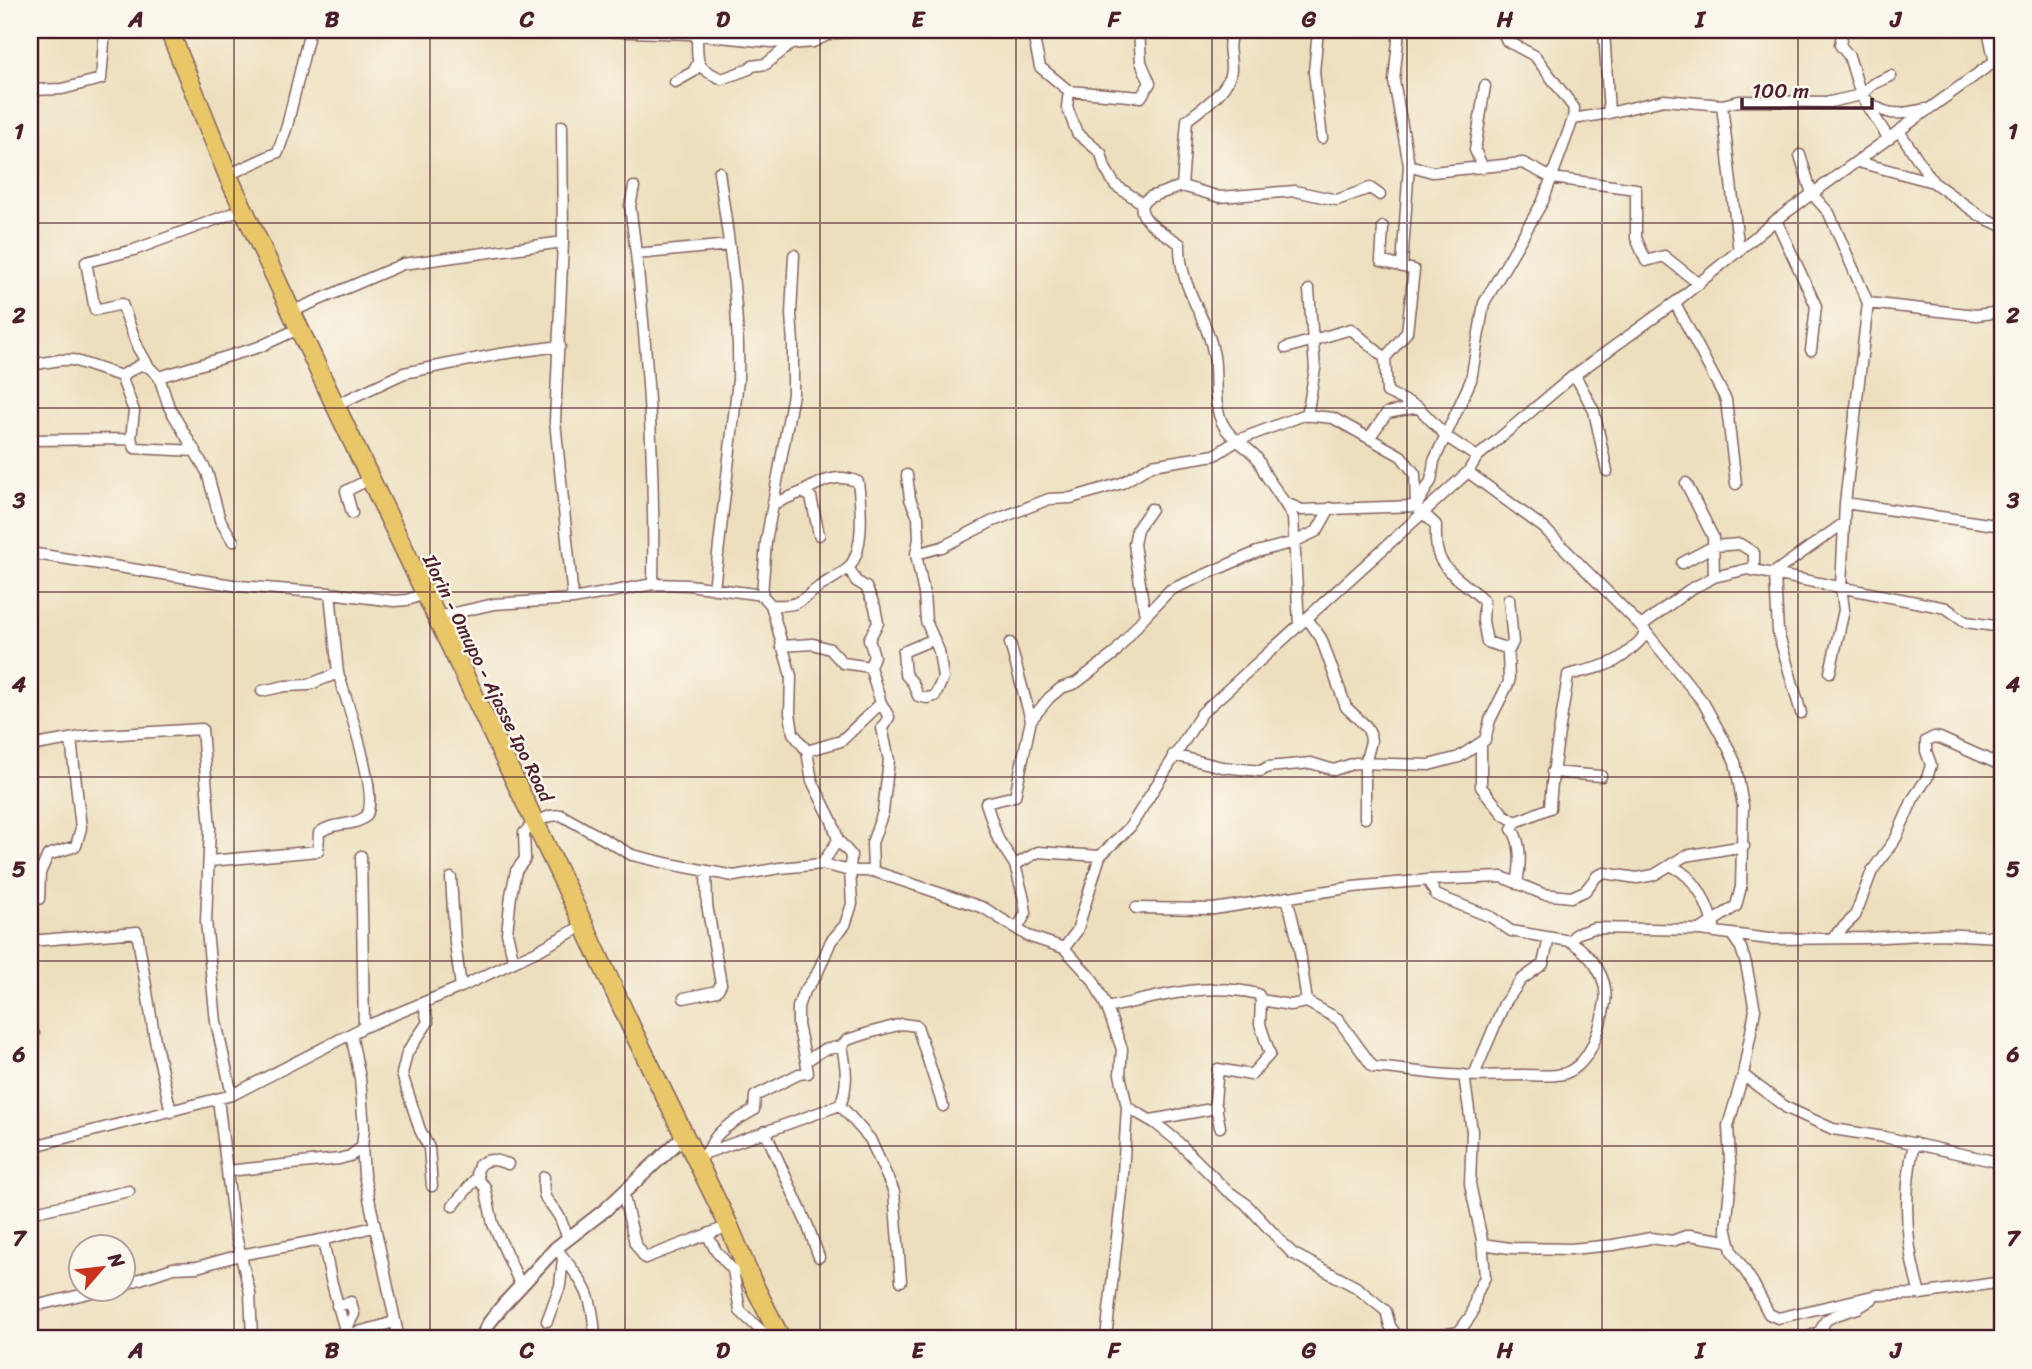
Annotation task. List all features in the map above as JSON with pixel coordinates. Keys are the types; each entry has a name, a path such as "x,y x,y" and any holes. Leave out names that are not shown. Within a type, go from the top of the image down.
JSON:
{"highway":[{"name":"Ilorin - Omupo - Ajasse Ipo Road","path":"169,30 228,175 424,594 683,1137 703,1156 774,1338"}],"street":[{"path":"30,90 62,89 101,79 105,30"},
{"path":"228,175 278,152 287,127 310,30"},
{"path":"575,30 692,32 791,44 811,42 832,33 849,32"},
{"path":"811,30 811,42"},
{"path":"1031,30 1040,67 1069,91 1141,97 1150,83 1141,62 1139,30"},
{"path":"1182,186 1187,120 1210,101 1228,79 1231,65 1227,45 1233,30"},
{"path":"1318,30 1314,72 1322,138"},
{"path":"1399,30 1394,81 1409,165 1402,266"},
{"path":"1420,508 1431,481 1434,461 1471,380 1484,303 1543,201 1573,119 1574,108 1535,56 1507,41 1502,30 1534,30"},
{"path":"1604,30 1609,113"},
{"path":"1843,30 1840,45 1849,56 1861,95 1889,139"},
{"path":"1064,948 1077,931 1100,856 1130,827 1202,713 1303,621 1420,508 1468,472 1477,457 1575,375 1675,303 1776,220 1999,59 1988,30"},
{"path":"692,32 702,69 722,79 752,66 766,64 791,44"},
{"path":"675,82 693,72 698,62"},
{"path":"1573,119 1664,100 1722,104 1740,101 1830,102 1861,95 1873,84 1891,76"},
{"path":"1483,168 1475,150 1485,86"},
{"path":"1069,91 1067,107 1077,133 1101,153 1105,168 1115,185 1142,203"},
{"path":"1861,95 1876,110 1899,114 1932,108"},
{"path":"1722,104 1739,252"},
{"path":"562,125 563,242 555,421 573,599"},
{"path":"1899,131 1933,182"},
{"path":"1800,155 1812,194 1829,214 1868,303 1845,503 1842,587 1844,610 1830,671"},
{"path":"1858,162 1933,182 1982,217 2002,226"},
{"path":"1409,165 1432,172 1523,163 1552,178 1636,189 1636,238 1646,261 1664,256 1699,284"},
{"path":"714,589 738,380 738,318 719,172"},
{"path":"1364,818 1365,764 1371,741 1370,734 1366,726 1346,707 1321,638 1303,621 1293,518 1256,458 1229,433 1216,403 1214,356 1209,336 1182,276 1180,244 1143,217 1140,207 1150,197 1182,186 1220,197 1295,191 1337,200 1370,188 1380,195"},
{"path":"634,187 630,206 648,406 654,531 653,584"},
{"path":"233,541 220,520 207,472 169,407 159,377 149,367 138,348 122,304 95,310 86,262 134,250 244,209"},
{"path":"1776,220 1815,306 1811,350"},
{"path":"1383,227 1381,261 1414,270 1407,332 1385,358 1387,392 1418,407 1447,437 1477,457"},
{"path":"293,311 404,264 563,242"},
{"path":"636,254 729,245"},
{"path":"762,595 766,542 793,394 791,314 794,255"},
{"path":"1307,416 1315,369 1309,290"},
{"path":"1675,303 1726,400 1736,484"},
{"path":"1868,303 1976,315 2002,312"},
{"path":"159,377 259,347 300,328"},
{"path":"1286,348 1350,329 1385,358"},
{"path":"336,405 404,373 560,346"},
{"path":"30,365 73,360 121,376 140,365 149,367"},
{"path":"1575,375 1594,411 1608,471"},
{"path":"121,376 134,411 131,439 135,448 196,451"},
{"path":"1369,438 1387,414 1418,407"},
{"path":"916,554 942,547 993,521 1049,499 1071,498 1122,483 1152,465 1215,455 1238,440 1307,416 1333,418 1401,456 1415,474 1420,508 1436,525 1438,554 1447,569 1474,589 1484,601 1483,621 1487,642 1509,649"},
{"path":"30,440 131,439"},
{"path":"1468,472 1544,528 1644,630 1703,702 1730,751 1735,762 1743,806 1741,887 1736,906 1700,930"},
{"path":"907,475 911,499 918,517 919,539 916,554 925,594 926,621 934,639 939,651 943,678 935,696 927,698 918,696 913,683 905,674 903,652 934,639"},
{"path":"771,605 797,605 833,576 849,568 856,551 863,518 858,482 850,478 827,479 773,504"},
{"path":"352,513 346,491 370,479"},
{"path":"1686,483 1713,537 1714,577"},
{"path":"802,492 811,497 819,535"},
{"path":"1286,503 1302,510 1420,508"},
{"path":"1845,503 2002,526"},
{"path":"1031,720 1061,688 1076,683 1114,654 1144,616 1170,590 1257,552 1294,542 1317,531 1330,508"},
{"path":"1144,616 1134,544 1137,529 1151,509"},
{"path":"1773,574 1844,523"},
{"path":"1682,563 1714,546 1740,544 1754,553 1754,571"},
{"path":"30,553 239,586 394,601 424,594"},
{"path":"849,568 856,582 866,587 875,607 878,623 869,639 874,656 870,667 881,703 889,717 882,728 889,760 883,812 872,843 873,870"},
{"path":"1517,884 1520,870 1518,845 1517,836 1512,830 1516,821 1550,808 1552,772 1568,676 1625,657 1644,630 1689,590 1714,577 1748,569 1946,608 1966,622 2002,627"},
{"path":"1773,574 1778,632 1801,713"},
{"path":"437,617 494,604 573,599 653,584 762,595 771,605 791,676 790,723 793,733 807,751 813,781 838,840 851,855 849,871 852,904 845,925 831,941 817,974 802,995 798,1007 798,1025 808,1073 799,1074 755,1096 754,1110 716,1137 703,1156"},
{"path":"210,861 318,851 319,834 325,828 360,820 369,813 371,804 368,782 355,726 338,673 330,593"},
{"path":"1173,755 1222,768 1261,771 1268,767 1311,763 1334,770 1355,763 1429,765 1460,757 1485,740 1490,720 1509,682 1509,649 1513,642 1509,599"},
{"path":"1010,643 1031,720 1015,796 986,803 998,839 1015,865 1026,913 1017,929"},
{"path":"781,646 813,644 830,649 843,663 870,667"},
{"path":"262,691 307,685 338,673"},
{"path":"807,751 841,740 881,703"},
{"path":"30,746 167,729 202,729 210,828 206,921 216,1022 232,1095"},
{"path":"1832,938 1855,916 1872,871 1896,838 1913,799 1927,778 1931,765 1926,741 1934,737 1940,738 1996,764"},
{"path":"39,899 40,873 48,855 76,846 80,837 71,739"},
{"path":"1481,744 1481,787 1504,815 1516,821"},
{"path":"1552,772 1601,776"},
{"path":"514,962 507,933 516,871 525,859 524,833 534,823 550,816 561,815 632,855 734,876 822,864 849,871 873,870 984,908 1028,936 1064,948 1093,980 1122,1049 1120,1074 1127,1107 1122,1191 1106,1339"},
{"path":"822,864 838,840"},
{"path":"1136,908 1214,909 1353,887 1502,877 1544,894 1571,897 1585,891 1597,876 1604,873 1637,878 1654,875 1685,856 1744,846"},
{"path":"1015,865 1038,852 1100,856"},
{"path":"361,856 365,1027"},
{"path":"1672,866 1690,877 1703,898 1717,933"},
{"path":"684,998 717,991 721,984 709,916 706,871"},
{"path":"451,878 461,987"},
{"path":"1261,1000 1290,1005 1307,1002 1338,1019 1373,1067 1469,1075 1560,1074 1572,1071 1584,1059 1596,1035 1606,997 1600,970 1583,950 1570,941 1511,931 1491,917 1436,895 1428,880"},
{"path":"1287,897 1301,956 1307,1002"},
{"path":"30,1147 232,1095 365,1027 461,987 584,925"},
{"path":"1570,941 1576,934 1594,928 1700,930 1769,939 1940,934 2002,937"},
{"path":"30,942 137,932 155,1040 171,1112"},
{"path":"1732,935 1744,956 1754,1002 1743,1075 1728,1126 1731,1178 1728,1241 1769,1314 1778,1318 1877,1295 1920,1294 2002,1282"},
{"path":"1421,1339 1459,1332 1472,1314 1477,1293 1485,1277 1482,1244 1470,1184 1472,1131 1469,1075 1503,1004 1521,980 1543,964 1549,938"},
{"path":"1107,1008 1206,988 1258,994 1261,1000 1260,1024 1270,1054 1251,1075 1219,1069 1217,1108 1220,1127"},
{"path":"423,1003 428,1022 407,1053 402,1074 420,1130 429,1148 432,1186"},
{"path":"806,1061 823,1050 842,1046 847,1040 886,1028 902,1024 917,1027 943,1106"},
{"path":"351,1034 360,1077 365,1128 362,1147 363,1175 399,1339"},
{"path":"703,1156 840,1105 844,1096 847,1070 842,1046"},
{"path":"1743,1075 1779,1103 1833,1129 2002,1163"},
{"path":"218,1099 234,1228 250,1293 252,1339"},
{"path":"840,1105 870,1139 894,1192 901,1281"},
{"path":"1127,1107 1151,1121 1186,1148 1225,1189 1245,1202 1292,1253 1356,1287 1386,1311 1390,1326 1399,1339"},
{"path":"1151,1121 1217,1108"},
{"path":"765,1132 819,1257"},
{"path":"481,1339 489,1323 521,1286 560,1253 569,1239 683,1137"},
{"path":"1913,1143 1906,1223 1912,1266 1920,1294"},
{"path":"228,1171 339,1159 350,1156 362,1147"},
{"path":"508,1164 495,1159 485,1160 479,1165 478,1176 485,1187 493,1224 521,1286"},
{"path":"453,1206 478,1176"},
{"path":"544,1177 543,1191 547,1201 560,1218 569,1239"},
{"path":"30,1213 130,1191"},
{"path":"623,1193 635,1243 645,1258 729,1226"},
{"path":"136,1280 173,1268 197,1267 240,1255 323,1240 373,1227"},
{"path":"707,1234 716,1251 733,1270 740,1311 774,1338"},
{"path":"1482,1244 1510,1248 1571,1249 1651,1238 1672,1241 1689,1235 1728,1241"},
{"path":"323,1240 345,1333"},
{"path":"547,1321 560,1286 560,1253"},
{"path":"560,1253 590,1295 595,1339"},
{"path":"1806,1339 1820,1331 1826,1320 1858,1308 1877,1295"},
{"path":"30,1307 66,1299"},
{"path":"334,1339 345,1333 374,1329 395,1321"}]}
